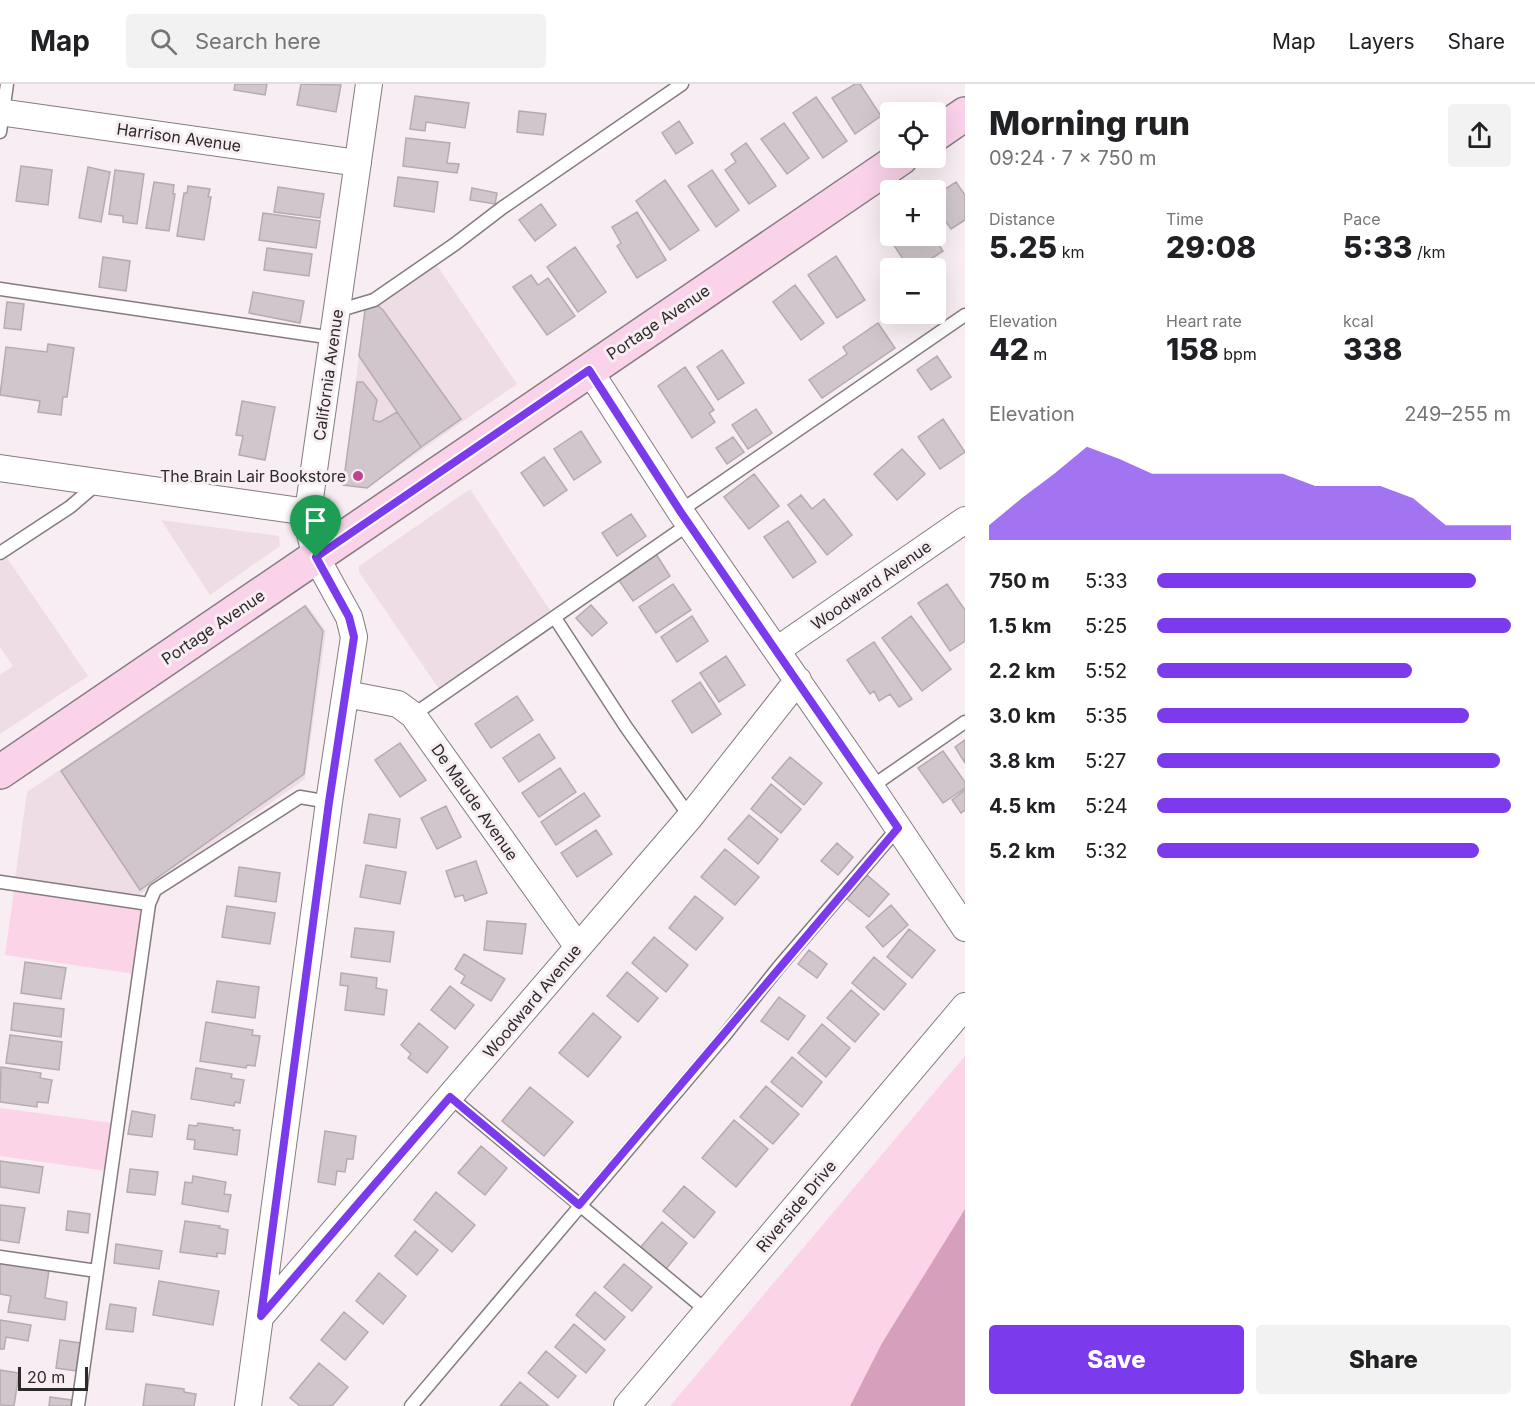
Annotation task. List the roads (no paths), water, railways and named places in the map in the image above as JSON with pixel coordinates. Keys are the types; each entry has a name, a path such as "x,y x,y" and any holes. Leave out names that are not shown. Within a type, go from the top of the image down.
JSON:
{"main road":[{"path":"946,127 965,114"},
{"name":"Portage Avenue","path":"1,769 886,168"}],"street":[{"name":"California Avenue","path":"248,1406 329,802 354,637 349,617 316,557 310,534 308,512 369,84"},
{"name":"Harrison Avenue","path":"1,119 358,163"},
{"path":"589,370 684,517 798,680 965,928"},
{"path":"0,468 308,512"},
{"name":"Woodward Avenue","path":"777,650 965,520"},
{"name":"Woodward Avenue","path":"261,1316 690,817 798,680"},
{"name":"De Maude Avenue","path":"346,694 398,704 413,715 578,947"},
{"name":"Riverside Drive","path":"627,1406 965,1005"}],"lane":[{"path":"1,119 7,84"},
{"path":"662,98 664,84"},
{"path":"337,311 374,300 455,244 502,208 682,84"},
{"path":"0,289 333,338"},
{"path":"413,715 555,618 684,517 965,315"},
{"path":"0,553 70,507 99,482"},
{"path":"555,618 626,727 690,817"},
{"path":"871,787 965,722"},
{"path":"78,1406 149,903 155,890 300,797 329,802"},
{"path":"411,1406 898,828"},
{"path":"0,882 149,903"},
{"path":"450,1097 707,1311"},
{"path":"0,1257 97,1271"}],"place":[{"name":"The Brain Lair Bookstore","path":"358,476"}]}
